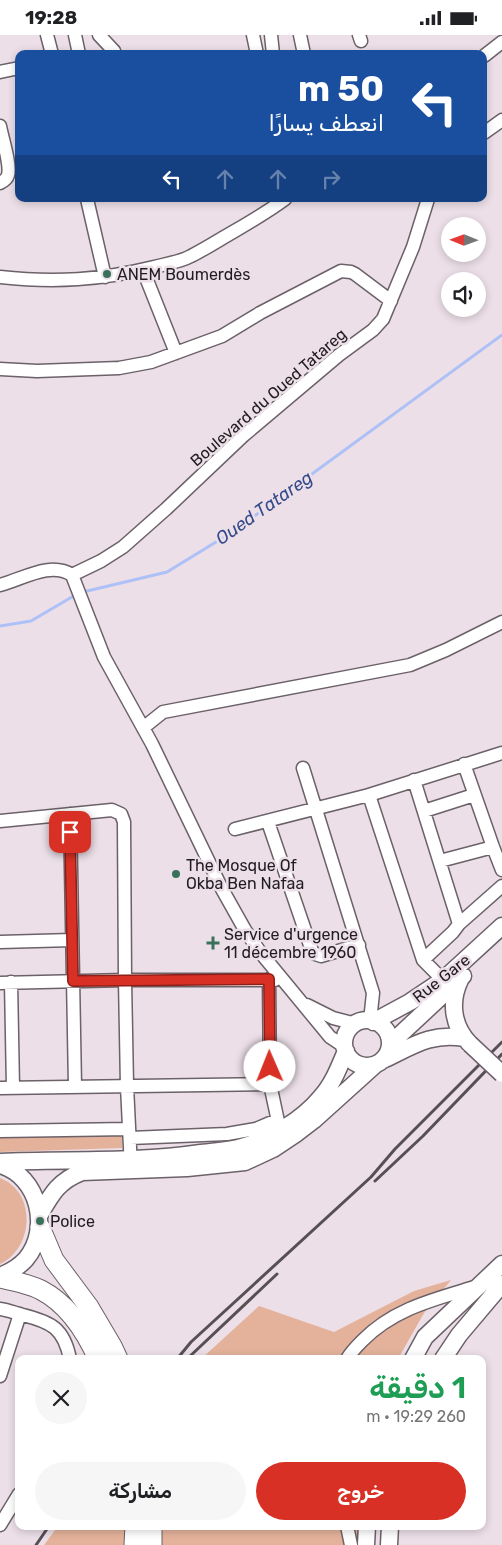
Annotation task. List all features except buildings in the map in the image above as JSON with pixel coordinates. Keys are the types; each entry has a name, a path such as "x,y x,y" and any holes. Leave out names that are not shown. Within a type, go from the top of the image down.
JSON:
{"highway":[{"path":"39,1222 54,1260 89,1307 116,1355"},
{"path":"0,1277 28,1285 42,1291 57,1301 70,1314 90,1341 96,1355"},
{"path":"134,1545 135,1530"},
{"path":"152,1530 152,1545"}],"main road":[{"name":"Rue Gare","path":"366,1022 410,1002 442,980 502,926"},
{"name":"Rue Gare","path":"408,1028 502,937"},
{"path":"461,978 454,994 453,1003 456,1021 464,1037 502,1074"},
{"path":"0,1164 131,1165 187,1168 245,1162 273,1149 314,1120 379,1063 388,1053 388,1038 379,1024 366,1022 347,1034 345,1049 331,1083 310,1109 240,1147 131,1165 82,1172 72,1176 57,1188 39,1222"},
{"path":"388,1038 408,1028 434,1028 464,1037"},
{"path":"345,1049 349,1057 361,1065 368,1066 379,1063 429,1039 444,1036 464,1037"},
{"path":"0,1164 20,1176 32,1191 39,1208 39,1222 35,1244 26,1259 13,1270 0,1277"},
{"path":"415,1355 425,1337 502,1264"},
{"path":"446,1355 459,1335 502,1284"},
{"path":"366,1545 367,1530"},
{"path":"389,1545 390,1530"}],"street":[{"path":"47,35 51,50"},
{"path":"75,35 78,50"},
{"path":"99,35 113,50"},
{"path":"253,35 256,50"},
{"path":"271,35 273,50"},
{"path":"300,35 303,50"},
{"path":"487,54 502,42"},
{"path":"0,72 15,69"},
{"path":"487,131 502,119"},
{"path":"0,126 8,166 8,175 0,183"},
{"path":"88,202 105,277"},
{"path":"0,277 55,281 105,277 190,257 280,202"},
{"name":"Boulevard du Oued Tatareg","path":"72,575 101,561 123,547 243,436 373,330 383,319 391,301 413,247 427,202"},
{"path":"143,269 176,353"},
{"path":"0,369 37,371 119,368 151,362 222,336 260,313 341,271 355,274 391,301"},
{"path":"0,585 51,569 62,570 72,575 104,657 143,728 226,897 245,930 260,952 330,1037 345,1049"},
{"path":"143,728 163,712 410,665 446,650 502,622"},
{"path":"235,829 369,795 414,779 502,753"},
{"path":"464,764 492,847 502,870"},
{"path":"303,768 373,993 366,1022 332,1018 303,1003"},
{"path":"414,779 459,924"},
{"path":"369,795 423,961 442,980"},
{"path":"424,811 474,795"},
{"path":"0,821 112,809 121,814 124,821 127,1086 131,1165"},
{"path":"70,814 75,1087"},
{"path":"268,822 313,953 321,956 359,945"},
{"path":"440,861 492,847"},
{"path":"423,961 459,924 502,886"},
{"path":"0,942 72,940"},
{"path":"0,1131 227,1134 279,1125 270,1084 269,979"},
{"path":"270,1084 6,1088 6,983 125,980 283,980"},
{"path":"349,1355 371,1332 388,1319 414,1305 478,1286"},
{"path":"0,1309 40,1319 56,1328 67,1346 69,1355"},
{"path":"0,1376 20,1314"},
{"path":"0,1525 15,1500"},
{"path":"348,1530 351,1545"}],"shaded area":[{"path":"122,1133 122,1148 0,1152 0,1136"},
{"path":"0,1178 12,1185 20,1195 25,1207 27,1220 20,1246 0,1264"},
{"path":"451,1280 424,1313 400,1355 205,1355 259,1306 334,1332 414,1291"},
{"path":"55,1530 130,1530 129,1545 44,1545"},
{"path":"158,1530 359,1530 359,1545 159,1545"}],"waterway":[{"name":"Oued Tatareg","path":"83,592 167,572 234,531 502,335"},
{"name":"Oued Tatareg","path":"0,626 31,621 77,594"}],"railway":[{"path":"180,1355 191,1342 371,1177 395,1149 502,1042"},
{"path":"375,1181 423,1136 502,1054"},
{"path":"191,1355 277,1274"},
{"path":"36,1545 46,1530"}],"place":[{"name":"ANEM Boumerdès","path":"107,274"},
{"name":"The Mosque Of Okba Ben Nafaa","path":"176,874"},
{"name":"Service d'urgence 11 décembre 1960","path":"213,943"},
{"name":"Police","path":"40,1221"}],"route":[{"path":"70,832 73,981 269,979 270,1067"}]}
